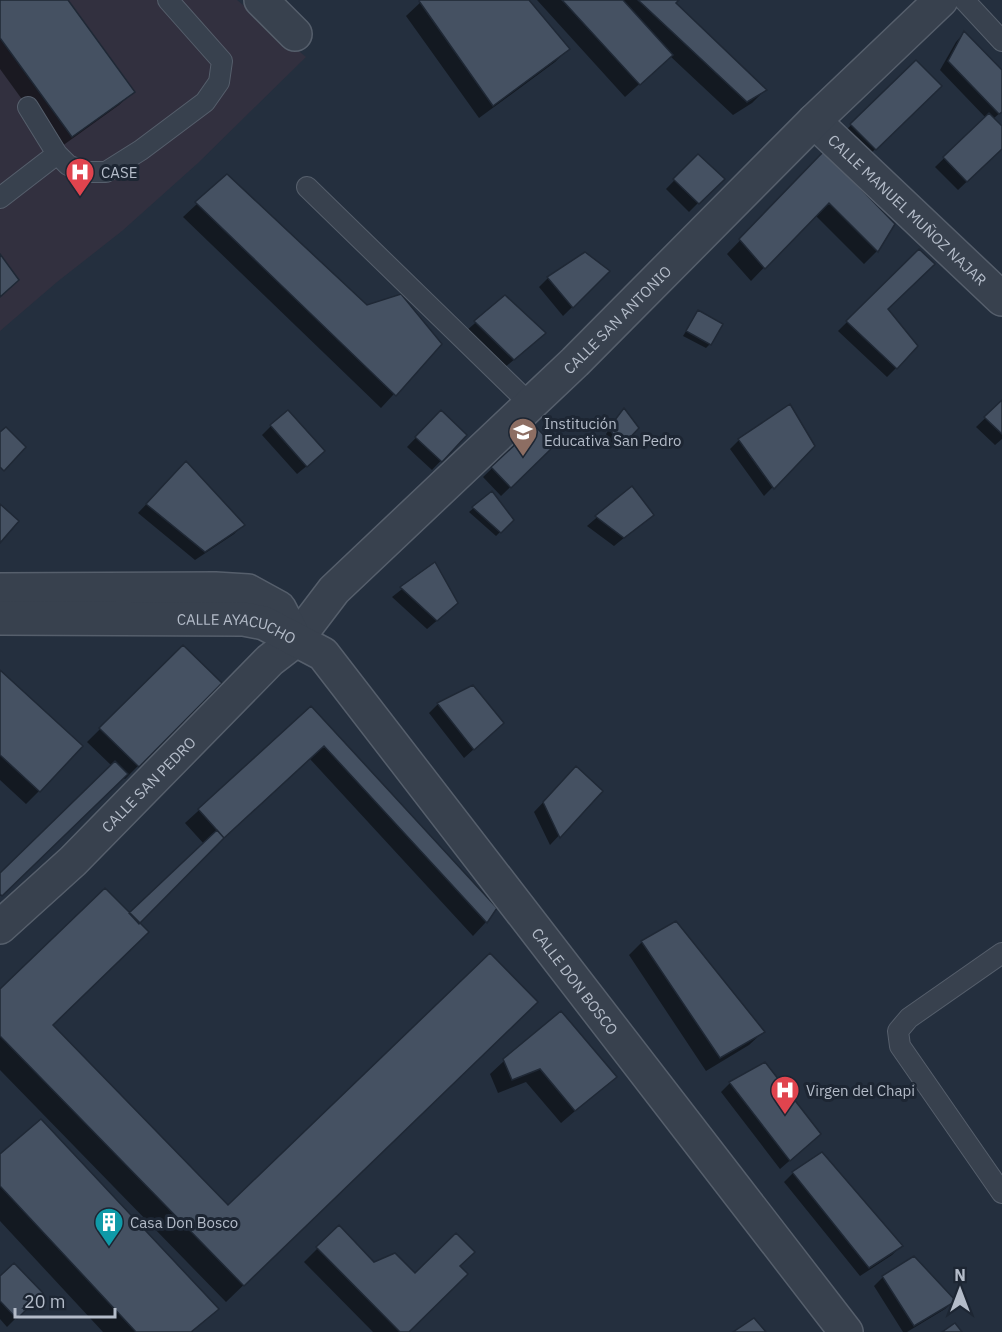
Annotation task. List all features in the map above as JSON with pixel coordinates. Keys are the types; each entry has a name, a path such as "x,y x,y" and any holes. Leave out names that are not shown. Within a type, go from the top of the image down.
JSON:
{"street":[{"path":"261,0 295,34"},
{"name":"CALLE SAN ANTONIO","path":"296,640 334,590 575,362 814,121 941,0"},
{"name":"CALLE MANUEL MUÑOZ NAJAR","path":"814,121 1002,299"},
{"name":"CALLE AYACUCHO","path":"0,590 215,589 248,591 279,608 296,640"},
{"name":"CALLE AYACUCHO","path":"0,618 244,619 264,623 296,640"},
{"name":"CALLE SAN PEDRO","path":"0,927 73,861 270,660 296,640"},
{"name":"CALLE DON BOSCO","path":"296,640 323,654 846,1332"}],"lane":[{"path":"28,107 57,154 68,165 84,172 106,172 141,150 205,102 219,82 222,61 168,0"},
{"path":"964,0 1002,41"},
{"path":"0,198 57,154"},
{"path":"307,187 530,404"},
{"path":"1002,953 909,1018 897,1031 900,1046 1002,1193"}],"shaded area":[{"name":"CASE","path":"0,0 237,0 306,57 198,163 122,231 0,331"}],"building":[{"path":"0,0 68,0 135,92 72,137 0,38"},
{"path":"420,0 529,0 570,49 493,106"},
{"path":"562,0 623,0 673,55 640,85"},
{"path":"638,0 679,0 676,3 767,90 747,102"},
{"path":"964,31 1002,70 1002,112 999,114 948,61"},
{"path":"916,60 942,86 876,150 850,124"},
{"path":"989,113 1002,126 1002,149 967,182 943,157"},
{"path":"824,151 895,224 878,252 829,203 765,269 739,239"},
{"path":"698,154 725,179 699,204 673,179"},
{"path":"227,174 367,305 401,294 442,344 396,396 195,202"},
{"path":"919,249 935,264 888,309 918,346 897,369 846,321"},
{"path":"585,252 610,271 573,308 547,277"},
{"path":"0,254 19,280 0,297"},
{"path":"505,295 546,333 514,360 474,321"},
{"path":"698,310 723,324 711,345 686,331"},
{"path":"1002,400 1002,434 984,417"},
{"path":"790,404 815,446 774,489 738,439"},
{"path":"624,408 639,428 621,447 609,428"},
{"path":"288,410 325,451 307,467 270,425"},
{"path":"441,410 467,435 442,462 415,437"},
{"name":"Institución Educativa San Pedro","path":"535,426 554,446 511,488 491,467"},
{"path":"6,427 26,447 4,471 0,467 0,432"},
{"path":"186,461 245,525 205,552 146,504"},
{"path":"632,486 654,515 624,538 595,516"},
{"path":"492,491 514,520 501,533 472,507"},
{"path":"0,504 19,521 0,543"},
{"path":"435,562 458,603 437,621 400,587"},
{"path":"183,645 222,683 139,767 99,728"},
{"path":"0,670 83,746 40,792 0,755"},
{"path":"473,685 504,723 474,750 437,703"},
{"path":"311,706 497,908 487,923 324,746 224,838 198,809"},
{"path":"115,761 128,774 2,896 0,894 0,873"},
{"path":"576,766 603,791 560,838 543,802"},
{"path":"217,830 224,838 139,924 129,913"},
{"path":"105,888 149,932 53,1025 228,1205 490,953 538,1002 244,1286 0,1036 0,989"},
{"path":"676,921 765,1032 720,1058 641,941"},
{"path":"561,1011 617,1077 575,1111 540,1069 512,1080 503,1059"},
{"path":"765,1062 821,1134 790,1161 729,1082"},
{"name":"Casa Don Bosco","path":"41,1119 219,1309 191,1332 136,1332 0,1186 0,1154"},
{"path":"822,1152 903,1246 869,1268 792,1172"},
{"path":"339,1225 374,1262 395,1253 415,1273 456,1233 475,1252 460,1266 468,1274 409,1332 400,1332 316,1247"},
{"path":"914,1256 956,1301 914,1326 882,1276"},
{"path":"14,1263 43,1293 17,1319 0,1301 0,1276"},
{"path":"754,1318 766,1332 733,1332"},
{"path":"955,1323 962,1332 942,1332"}],"place":[{"name":"CASE","path":"80,198"},
{"name":"Institución Educativa San Pedro","path":"523,458"},
{"name":"Virgen del Chapi","path":"785,1116"},
{"name":"Casa Don Bosco","path":"109,1248"}]}
